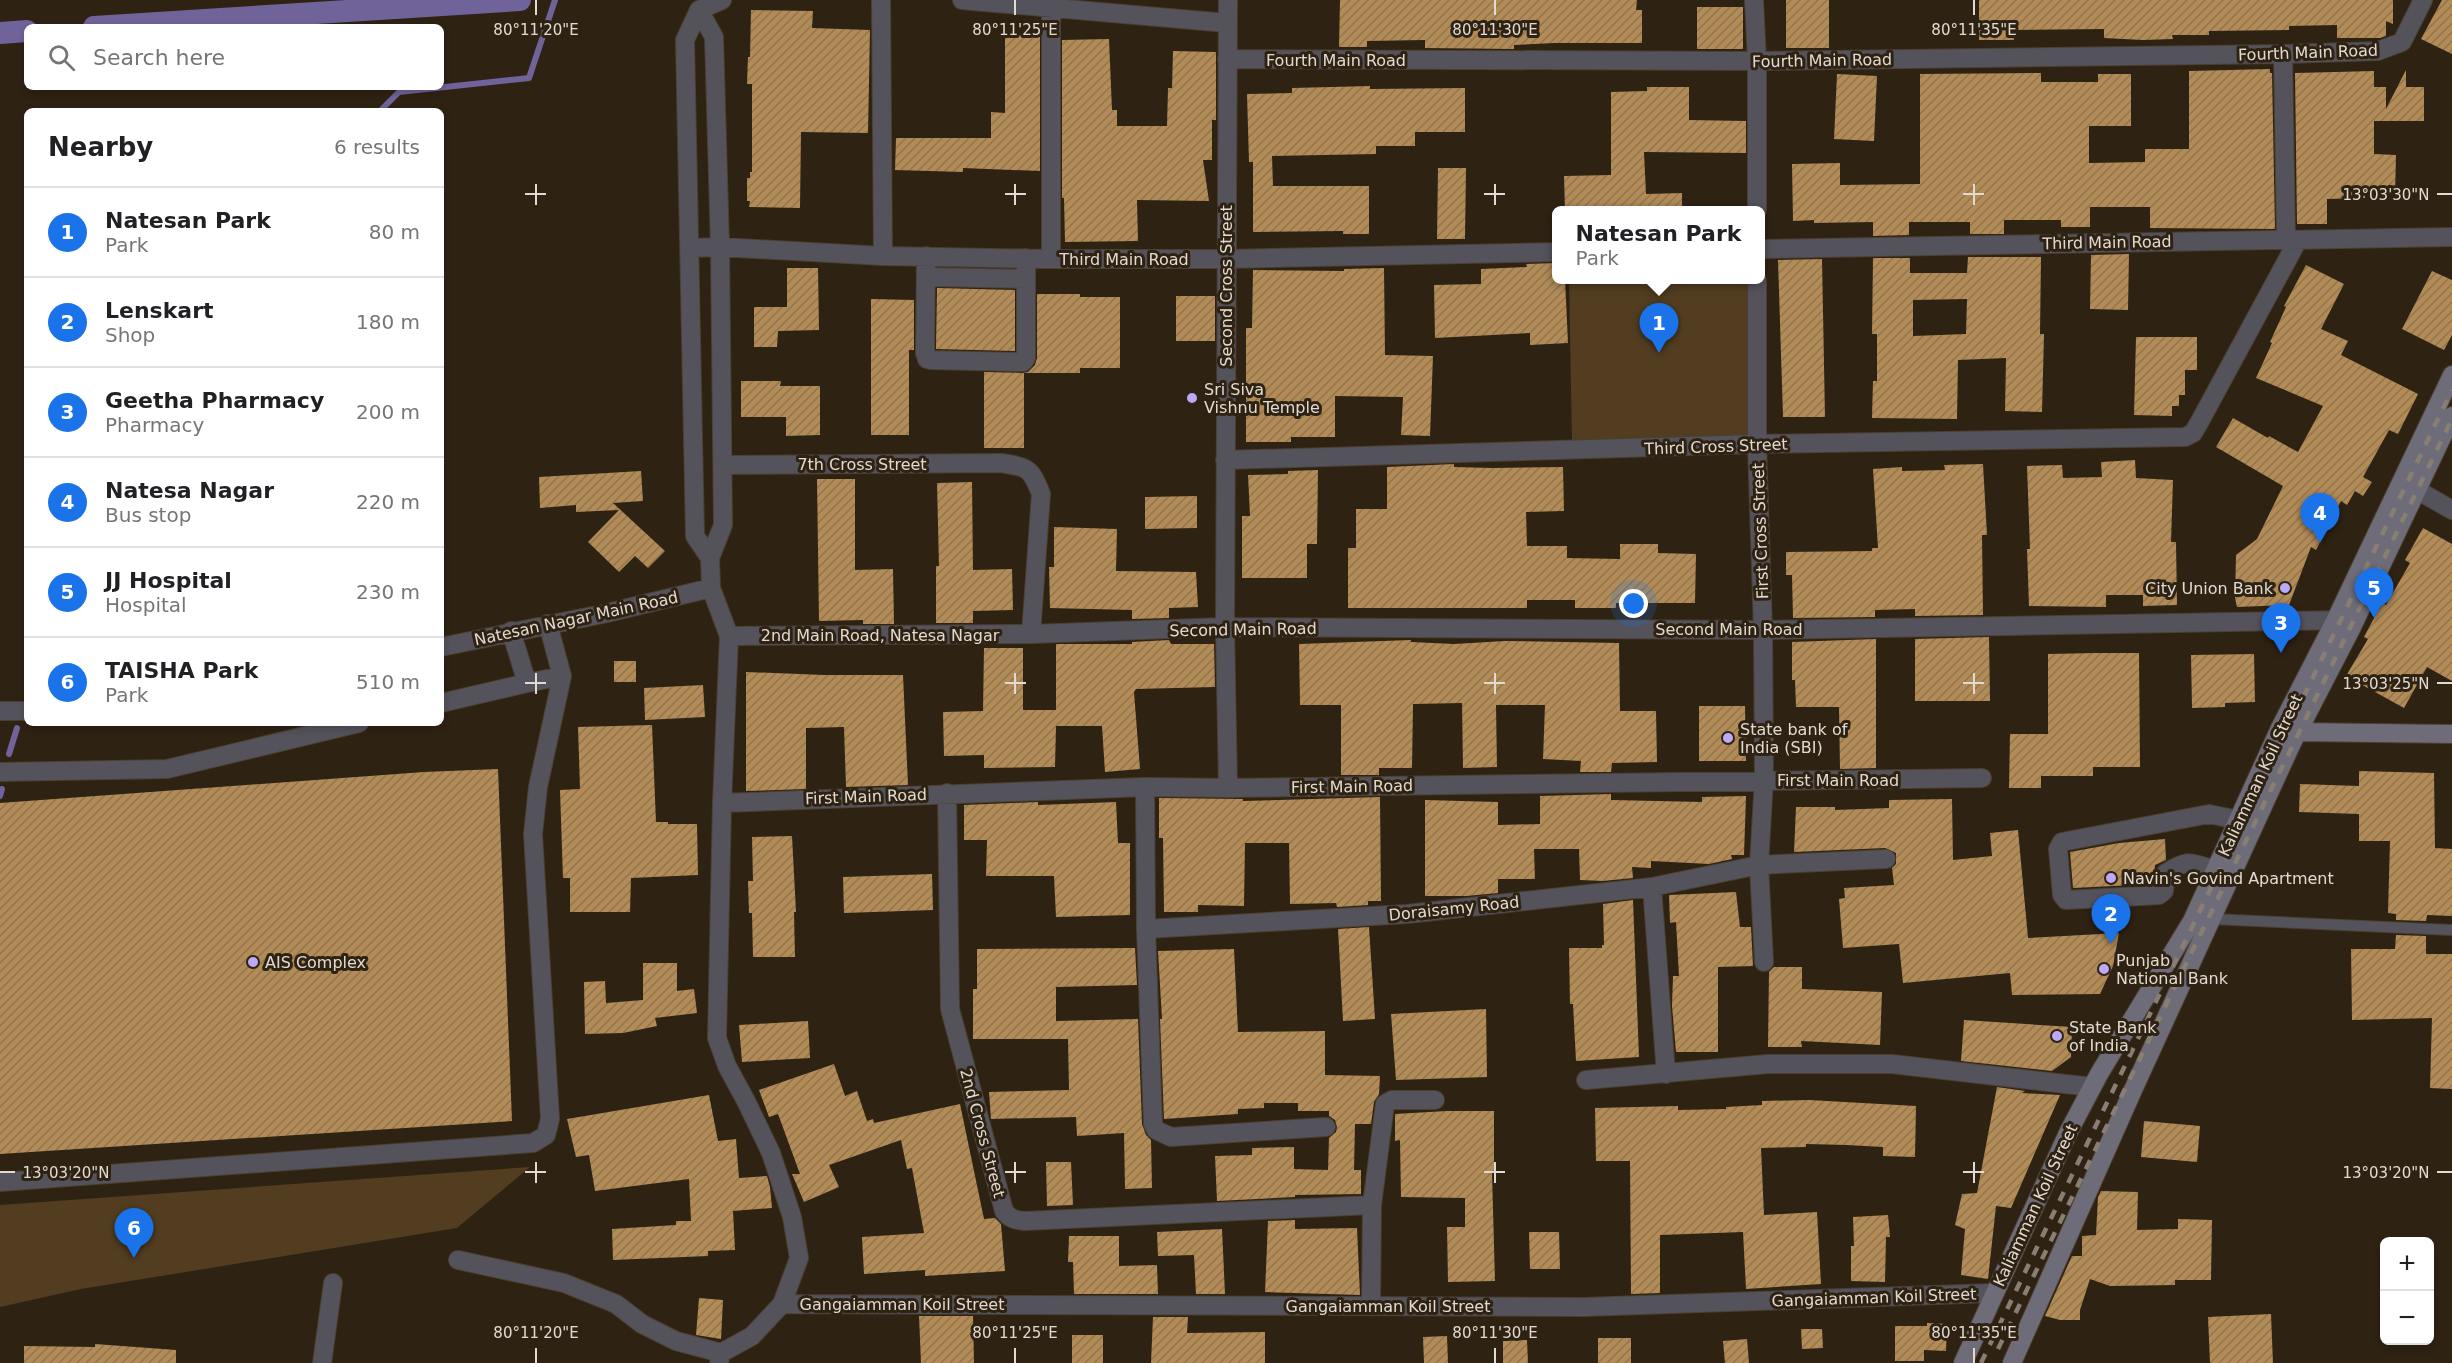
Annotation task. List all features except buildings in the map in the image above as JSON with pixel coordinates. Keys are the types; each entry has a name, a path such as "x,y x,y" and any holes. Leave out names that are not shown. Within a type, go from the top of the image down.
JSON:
{"main road":[{"name":"Kaliamman Koil Street","path":"2012,1363 2212,919 2336,620 2452,375"},
{"name":"Kaliamman Koil Street","path":"1963,1363 2068,1133 2092,1087 2192,921 2238,820 2354,621 2452,416"},
{"path":"2289,730 2452,734"}],"street":[{"path":"710,558 695,536 685,40 699,10 722,0"},
{"path":"881,0 883,256"},
{"path":"962,0 1227,23"},
{"name":"Second Cross Street","path":"1228,0 1226,259 1228,788"},
{"path":"1754,0 1757,61 1757,206"},
{"name":"Fourth Main Road","path":"1227,59 1757,61 2378,51 2402,42 2423,0"},
{"path":"1051,8 1051,259"},
{"path":"458,1260 572,1286 616,1304 642,1324 676,1341 720,1358 752,1336 782,1304 799,1258 792,1217 771,1153 727,1066 717,1038 722,802 729,636 711,588 710,558 723,525 720,247 714,37 699,10"},
{"path":"2283,54 2292,240"},
{"name":"Third Main Road","path":"1765,249 2452,237"},
{"name":"Third Cross Street","path":"1226,460 1757,444 2185,437 2193,433 2199,423 2292,240"},
{"name":"Third Main Road","path":"690,248 720,247 883,256 1051,259 1226,259 1552,252"},
{"path":"926,256 925,353 927,359 1000,362 1023,362 1026,358 1026,258"},
{"path":"926,277 1026,279"},
{"name":"First Cross Street","path":"1757,284 1757,444 1764,779 1759,865 1764,962"},
{"name":"7th Cross Street","path":"723,465 1001,463 1020,466 1034,474 1041,494 1032,634"},
{"path":"2417,490 2452,510"},
{"name":"Natesan Nagar Main Road","path":"444,646 607,613 711,588"},
{"name":"Second Main Road","path":"1032,634 1226,627 1762,630 2354,621"},
{"path":"0,1182 533,1143 546,1135 550,1119 533,834 538,787 562,676 548,624"},
{"path":"511,632 527,683"},
{"name":"2nd Main Road, Natesa Nagar","path":"729,636 1032,634"},
{"path":"444,703 562,676"},
{"path":"0,711 24,711"},
{"path":"0,772 166,769 346,726"},
{"name":"First Main Road","path":"722,802 1145,787 1228,788 1764,779 1982,778"},
{"path":"1145,787 1146,929 1152,1114 1156,1130 1171,1137 1326,1127"},
{"name":"2nd Cross Street","path":"947,793 950,1009 1004,1211 1008,1217 1025,1221 1372,1205"},
{"path":"2215,870 2182,862 2166,873 2164,891 2159,895 2066,900 2062,896 2058,849 2062,842 2209,814 2238,820"},
{"name":"Doraisamy Road","path":"1146,929 1407,914 1652,887 1759,865 1886,859"},
{"path":"1652,887 1666,1074"},
{"path":"1586,1080 1768,1065 1892,1065 2092,1087"},
{"path":"1371,1306 1372,1205 1385,1104 1392,1100 1435,1100"},
{"path":"322,1363 333,1283"},
{"name":"Gangaiamman Koil Street","path":"782,1304 1584,1307 1994,1293"}],"lane":[{"path":"2212,919 2452,930"}],"shaded area":[{"path":"1569,284 1747,284 1750,438 1572,441"},
{"path":"530,1167 457,1228 81,1289 0,1307 0,1205"}],"waterway":[{"path":"141,24 520,0"},
{"path":"444,87 529,78 555,0"},
{"path":"0,33 24,31"},
{"path":"383,108 399,92 418,90"},
{"path":"9,754 17,728"},
{"path":"0,796 2,789"}],"railway":[{"path":"1981,1363 2452,390"},
{"path":"1998,1349 2452,419"}],"place":[{"name":"Natesan Park","path":"1659,353"},
{"name":"Sri Siva Vishnu Temple","path":"1192,398"},
{"name":"Natesa Nagar","path":"2320,543"},
{"name":"City Union Bank","path":"2285,588"},
{"name":"JJ Hospital","path":"2374,618"},
{"name":"Geetha Pharmacy","path":"2281,653"},
{"name":"State bank of India (SBI)","path":"1728,738"},
{"name":"Navin's Govind Apartment","path":"2111,878"},
{"name":"Lenskart","path":"2111,944"},
{"name":"AIS Complex","path":"253,962"},
{"name":"Punjab National Bank","path":"2104,969"},
{"name":"State Bank of India","path":"2057,1036"},
{"name":"TAISHA Park","path":"134,1258"}]}
